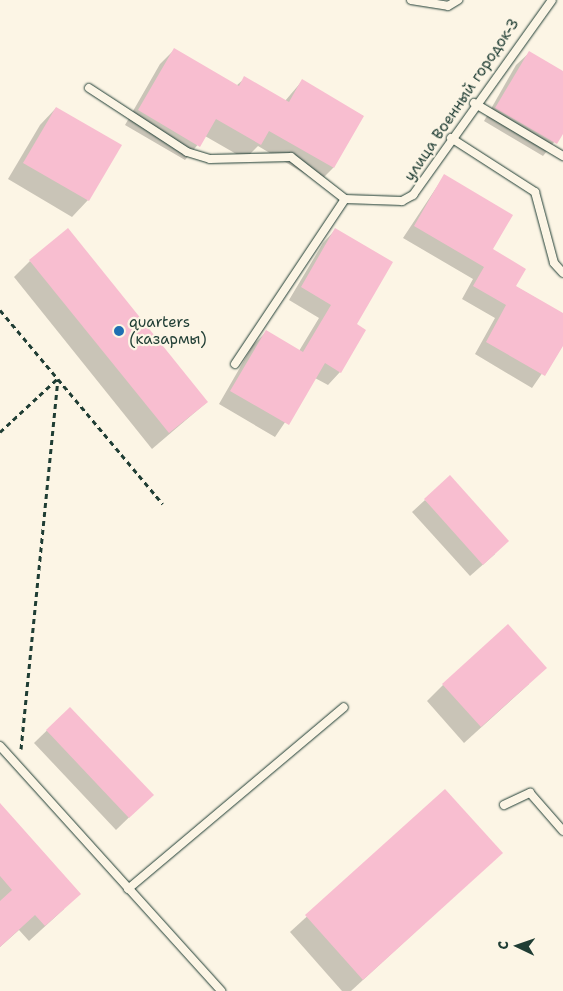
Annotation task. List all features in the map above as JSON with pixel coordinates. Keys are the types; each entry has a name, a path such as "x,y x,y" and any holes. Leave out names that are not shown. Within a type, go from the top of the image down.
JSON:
{"lane":[{"path":"411,0 448,6 458,0"},
{"name":"улица Военный городок-3","path":"345,199 402,201 413,196 474,103 552,0"},
{"path":"89,88 187,152 210,159 292,157 345,199 235,364"},
{"path":"474,103 563,156"},
{"path":"451,138 535,192 554,263 563,273"},
{"path":"128,889 344,707"},
{"path":"0,746 221,991"},
{"path":"504,805 530,793 563,830"}],"path":[{"path":"0,310 163,504"},
{"path":"0,432 58,378"},
{"path":"19,767 58,378"}],"building":[{"path":"174,48 239,86 244,76 289,102 302,79 364,116 334,168 269,131 261,145 216,119 200,147 138,110"},
{"path":"529,51 563,71 563,134 557,144 495,108"},
{"path":"56,107 122,145 89,201 23,163"},
{"path":"444,174 513,215 493,249 526,269 516,286 563,313 563,346 545,376 486,342 506,305 473,286 484,267 414,226"},
{"name":"quarters (казармы)","path":"68,228 208,402 169,433 29,260"},
{"path":"335,228 393,262 357,324 366,330 341,373 325,363 289,425 230,391 266,330 303,352 331,305 301,287"},
{"path":"450,475 509,541 483,565 424,499"},
{"path":"508,624 547,668 481,727 442,684"},
{"path":"70,707 154,795 129,818 46,730"},
{"path":"445,789 503,853 363,980 305,915"},
{"path":"0,803 81,894 45,926 35,915 0,947 0,901 12,890 0,876"}],"place":[{"name":"quarters (казармы)","path":"119,331"}]}
